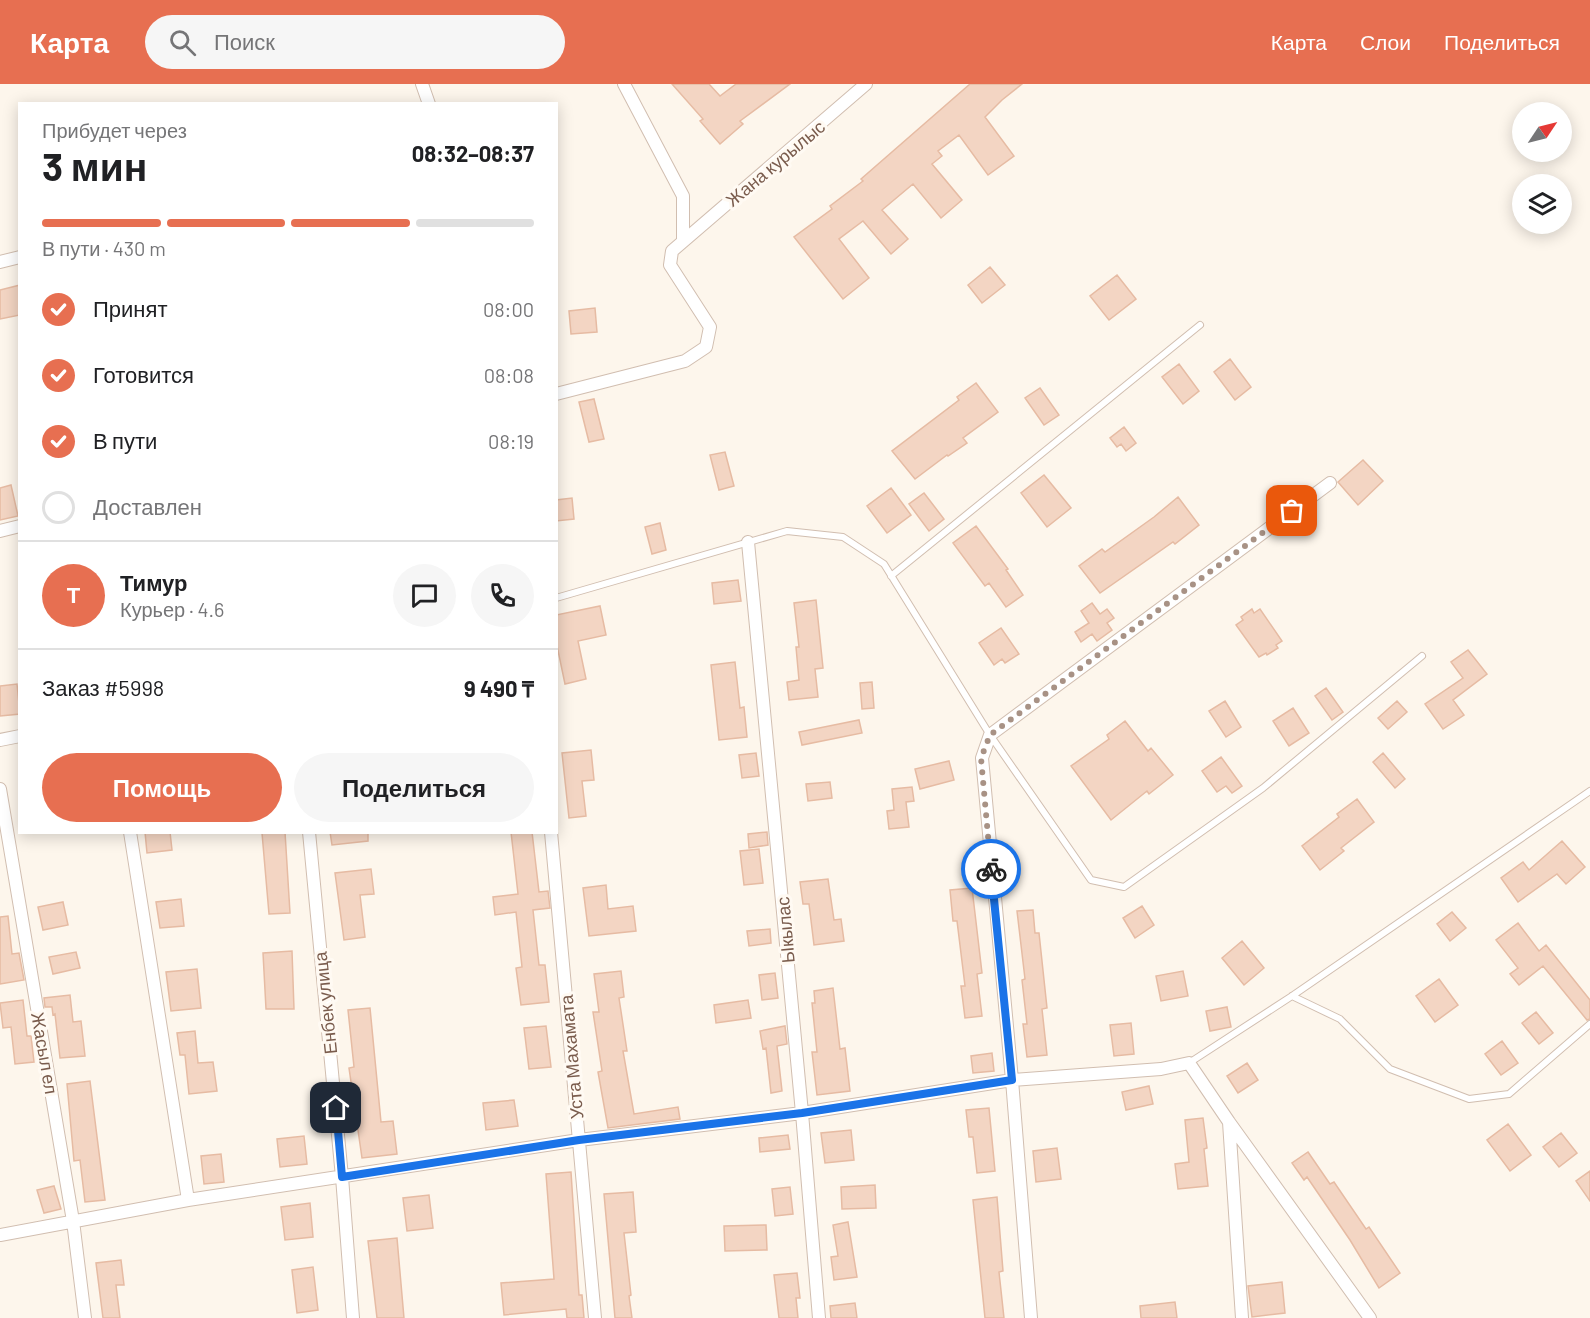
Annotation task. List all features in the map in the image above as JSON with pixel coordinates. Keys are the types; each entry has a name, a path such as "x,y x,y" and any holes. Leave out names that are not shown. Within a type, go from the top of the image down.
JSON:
{"street":[{"path":"422,84 428,102"},
{"name":"Жана курылыс","path":"624,84 682,196 683,241"},
{"name":"Жана курылыс","path":"558,393 685,361 706,347 710,327 670,265 672,250 866,84"},
{"path":"0,262 18,258"},
{"path":"1031,1318 1012,1080 981,758 990,735 1330,483"},
{"path":"0,531 18,526"},
{"name":"Ыкылас","path":"748,542 819,1318"},
{"path":"0,740 18,736"},
{"name":"Жасыл ел","path":"0,789 73,1221 85,1318"},
{"path":"130,834 188,1200"},
{"name":"Енбек улица","path":"309,834 353,1318"},
{"name":"Уста Махамата","path":"551,834 595,1318"},
{"path":"0,1236 188,1200 579,1140 802,1113 1012,1080 1161,1069 1189,1063 1370,1318"},
{"path":"1229,1122 1242,1318"}],"lane":[{"path":"891,576 1200,325"},
{"path":"558,597 787,531 843,537 884,564 990,735 1091,880 1124,887 1263,788 1422,656"},
{"path":"1189,1063 1292,996 1590,791"},
{"path":"1292,996 1340,1018 1390,1069 1469,1099 1509,1094 1590,1024"}],"building":[{"path":"672,84 709,84 720,96 736,84 790,84 740,121 743,124 720,144 700,121 703,119"},
{"path":"970,84 1022,84 985,117 1014,156 988,175 959,135 938,151 942,156 932,164 962,200 941,218 913,184 882,210 908,239 891,254 863,221 839,239 869,278 843,299 794,237 832,209 830,206 863,181 861,179"},
{"path":"990,267 1005,285 982,303 968,285"},
{"path":"1117,275 1136,299 1109,320 1090,296"},
{"path":"18,286 18,315 0,319 0,290"},
{"path":"595,308 597,332 571,334 569,311"},
{"path":"1230,359 1251,387 1235,400 1214,372"},
{"path":"1179,364 1199,391 1183,404 1162,377"},
{"path":"976,383 998,412 963,438 967,443 915,479 892,451 959,400 957,397"},
{"path":"1040,388 1059,415 1044,425 1025,398"},
{"path":"594,399 604,439 589,442 579,402"},
{"path":"1124,427 1136,443 1126,451 1121,444 1117,447 1110,438"},
{"path":"725,452 734,486 719,490 710,455"},
{"path":"1363,460 1383,481 1358,505 1338,482"},
{"path":"1044,475 1071,508 1047,527 1021,493"},
{"path":"11,485 18,516 0,520 0,488"},
{"path":"891,488 911,515 887,533 867,506"},
{"path":"924,493 944,519 929,531 909,504"},
{"path":"1178,497 1199,525 1175,544 1173,542 1100,593 1079,566 1102,549 1105,552"},
{"path":"572,498 574,519 558,521 558,500"},
{"path":"660,523 666,550 652,554 645,527"},
{"path":"976,526 1008,569 1006,570 1023,595 1006,607 989,583 985,586 953,543"},
{"path":"738,580 741,601 714,604 712,583"},
{"path":"816,600 823,668 815,669 818,697 789,700 787,682 799,680 796,647 799,647 794,603"},
{"path":"1092,603 1100,614 1107,609 1114,618 1107,623 1112,630 1097,641 1092,634 1081,642 1075,632 1089,623 1081,611"},
{"path":"600,606 606,635 578,641 586,679 565,684 558,651 558,615"},
{"path":"1252,609 1254,613 1260,609 1282,641 1276,645 1278,648 1259,657 1236,625 1243,620 1241,617"},
{"path":"1001,628 1019,654 1005,663 1002,659 994,665 979,643"},
{"path":"1468,650 1487,674 1453,700 1464,715 1443,729 1425,704 1463,678 1451,662"},
{"path":"735,662 740,708 744,707 747,737 719,740 711,665"},
{"path":"872,682 874,708 862,709 860,683"},
{"path":"17,684 18,714 0,716 0,686"},
{"path":"1326,688 1343,712 1332,720 1315,696"},
{"path":"1225,701 1241,727 1226,737 1209,711"},
{"path":"1397,701 1407,712 1388,729 1378,718"},
{"path":"1293,708 1309,733 1289,746 1273,721"},
{"path":"859,720 862,733 802,745 799,732"},
{"path":"1125,721 1148,751 1151,748 1173,775 1149,794 1147,791 1111,820 1071,766 1109,739 1107,735"},
{"path":"591,750 594,780 582,781 586,816 569,818 562,753"},
{"path":"756,753 759,776 742,778 739,755"},
{"path":"1383,753 1405,779 1395,788 1373,762"},
{"path":"1221,757 1242,786 1232,793 1226,786 1217,792 1202,771"},
{"path":"949,761 954,780 920,789 915,769"},
{"path":"830,782 832,798 808,801 806,784"},
{"path":"912,787 914,801 906,802 909,827 889,829 887,811 894,810 892,789"},
{"path":"1357,799 1374,822 1341,848 1344,851 1320,870 1302,846 1339,817 1337,814"},
{"path":"767,832 768,845 749,848 748,834"},
{"path":"145,834 170,834 172,850 147,853"},
{"path":"262,834 285,834 290,913 269,914"},
{"path":"330,834 368,834 368,841 332,845"},
{"path":"511,834 532,834 539,892 548,891 550,908 533,910 539,965 545,965 549,1002 521,1005 516,968 522,967 516,912 495,915 493,897 518,894"},
{"path":"1562,841 1585,867 1566,884 1557,874 1518,902 1501,878 1523,862 1529,870"},
{"path":"759,849 763,883 744,885 740,851"},
{"path":"371,869 374,894 360,895 365,937 344,940 335,873"},
{"path":"828,879 834,920 841,919 844,941 814,945 809,904 803,904 800,882"},
{"path":"606,885 608,909 633,906 636,931 589,936 583,888"},
{"path":"972,888 982,973 977,974 982,1016 965,1018 961,986 965,986 957,921 953,921 950,890"},
{"path":"181,899 184,926 160,928 156,902"},
{"path":"63,902 68,925 43,930 38,907"},
{"path":"1142,906 1154,925 1135,938 1123,918"},
{"path":"1033,910 1035,933 1039,933 1047,1008 1042,1009 1047,1055 1027,1057 1023,1024 1027,1024 1022,980 1025,979 1017,911"},
{"path":"1452,912 1466,928 1450,941 1437,924"},
{"path":"8,916 12,954 19,953 24,980 0,984 0,917"},
{"path":"1518,923 1539,951 1546,945 1590,1000 1590,1019 1587,1020 1543,966 1519,985 1510,974 1518,968 1496,940"},
{"path":"770,929 771,943 749,946 747,931"},
{"path":"1242,941 1264,968 1244,985 1222,958"},
{"path":"292,951 294,1009 266,1009 263,953"},
{"path":"76,952 80,968 53,974 49,957"},
{"path":"197,969 201,1008 171,1011 166,972"},
{"path":"621,971 624,997 619,998 627,1051 623,1051 634,1114 678,1107 680,1119 608,1128 598,1072 602,1071 593,1012 599,1012 594,974"},
{"path":"1183,971 1188,996 1161,1001 1156,976"},
{"path":"775,973 778,998 762,1000 759,975"},
{"path":"1439,979 1458,1005 1435,1022 1416,996"},
{"path":"833,988 840,1049 845,1048 850,1091 817,1095 812,1052 817,1052 812,1003 815,1003 814,991"},
{"path":"70,995 73,1022 81,1021 85,1056 60,1058 55,1014 53,1015 52,1007 45,1007 44,998"},
{"path":"23,1000 27,1036 31,1036 34,1062 15,1064 11,1027 3,1028 0,1003"},
{"path":"748,1000 751,1018 716,1023 714,1005"},
{"path":"1227,1007 1231,1027 1210,1031 1206,1011"},
{"path":"370,1008 381,1122 393,1121 397,1154 362,1158 349,1068 354,1067 348,1010"},
{"path":"1536,1012 1553,1033 1539,1044 1522,1023"},
{"path":"1131,1023 1134,1054 1114,1056 1110,1025"},
{"path":"546,1026 551,1067 529,1069 524,1028"},
{"path":"785,1026 787,1044 777,1046 782,1091 771,1093 766,1048 763,1049 760,1031"},
{"path":"195,1031 198,1063 213,1062 217,1091 189,1094 185,1055 180,1055 177,1033"},
{"path":"1502,1041 1518,1063 1501,1075 1485,1054"},
{"path":"992,1053 994,1071 973,1073 971,1056"},
{"path":"1247,1063 1258,1080 1238,1093 1227,1076"},
{"path":"90,1081 105,1200 85,1202 80,1160 74,1161 67,1084"},
{"path":"1149,1086 1153,1104 1126,1110 1122,1092"},
{"path":"514,1100 518,1126 486,1130 483,1103"},
{"path":"989,1108 995,1171 977,1173 973,1137 969,1137 966,1110"},
{"path":"1203,1118 1208,1186 1178,1189 1175,1164 1189,1162 1185,1120"},
{"path":"1508,1124 1531,1155 1510,1171 1487,1140"},
{"path":"851,1130 854,1160 825,1163 821,1133"},
{"path":"1561,1133 1577,1153 1559,1167 1543,1147"},
{"path":"788,1135 790,1149 760,1152 759,1138"},
{"path":"304,1136 307,1164 280,1167 277,1139"},
{"path":"1057,1148 1061,1179 1036,1182 1033,1151"},
{"path":"1308,1152 1330,1184 1334,1182 1366,1229 1369,1227 1400,1273 1379,1288 1307,1177 1304,1180 1292,1163"},
{"path":"221,1154 224,1182 204,1184 201,1156"},
{"path":"1590,1171 1590,1201 1576,1181"},
{"path":"571,1172 579,1295 582,1295 584,1318 567,1318 566,1309 504,1315 501,1283 554,1279 546,1174"},
{"path":"875,1185 876,1208 842,1209 841,1187"},
{"path":"54,1186 61,1209 44,1213 37,1190"},
{"path":"790,1187 793,1214 775,1216 772,1189"},
{"path":"633,1192 636,1232 624,1233 632,1318 615,1318 604,1194"},
{"path":"429,1195 433,1228 407,1231 403,1198"},
{"path":"997,1197 1003,1271 999,1272 1004,1318 985,1318 973,1200"},
{"path":"310,1203 313,1237 285,1240 281,1207"},
{"path":"848,1222 857,1277 834,1280 831,1257 838,1256 833,1225"},
{"path":"766,1225 767,1250 725,1251 724,1226"},
{"path":"397,1238 404,1318 377,1318 368,1241"},
{"path":"121,1260 124,1285 116,1285 120,1318 103,1318 96,1263"},
{"path":"313,1267 318,1310 297,1313 292,1270"},
{"path":"797,1273 800,1298 796,1298 798,1318 779,1318 774,1275"},
{"path":"1282,1282 1285,1313 1252,1317 1248,1286"},
{"path":"1175,1302 1177,1318 1141,1318 1140,1306"},
{"path":"855,1303 857,1318 831,1318 830,1306"}],"way so far":[{"path":"991,869 981,758 990,735 1292,511"}],"route":[{"path":"336,1108 342,1177 579,1140 802,1113 1012,1080 991,869"}]}
